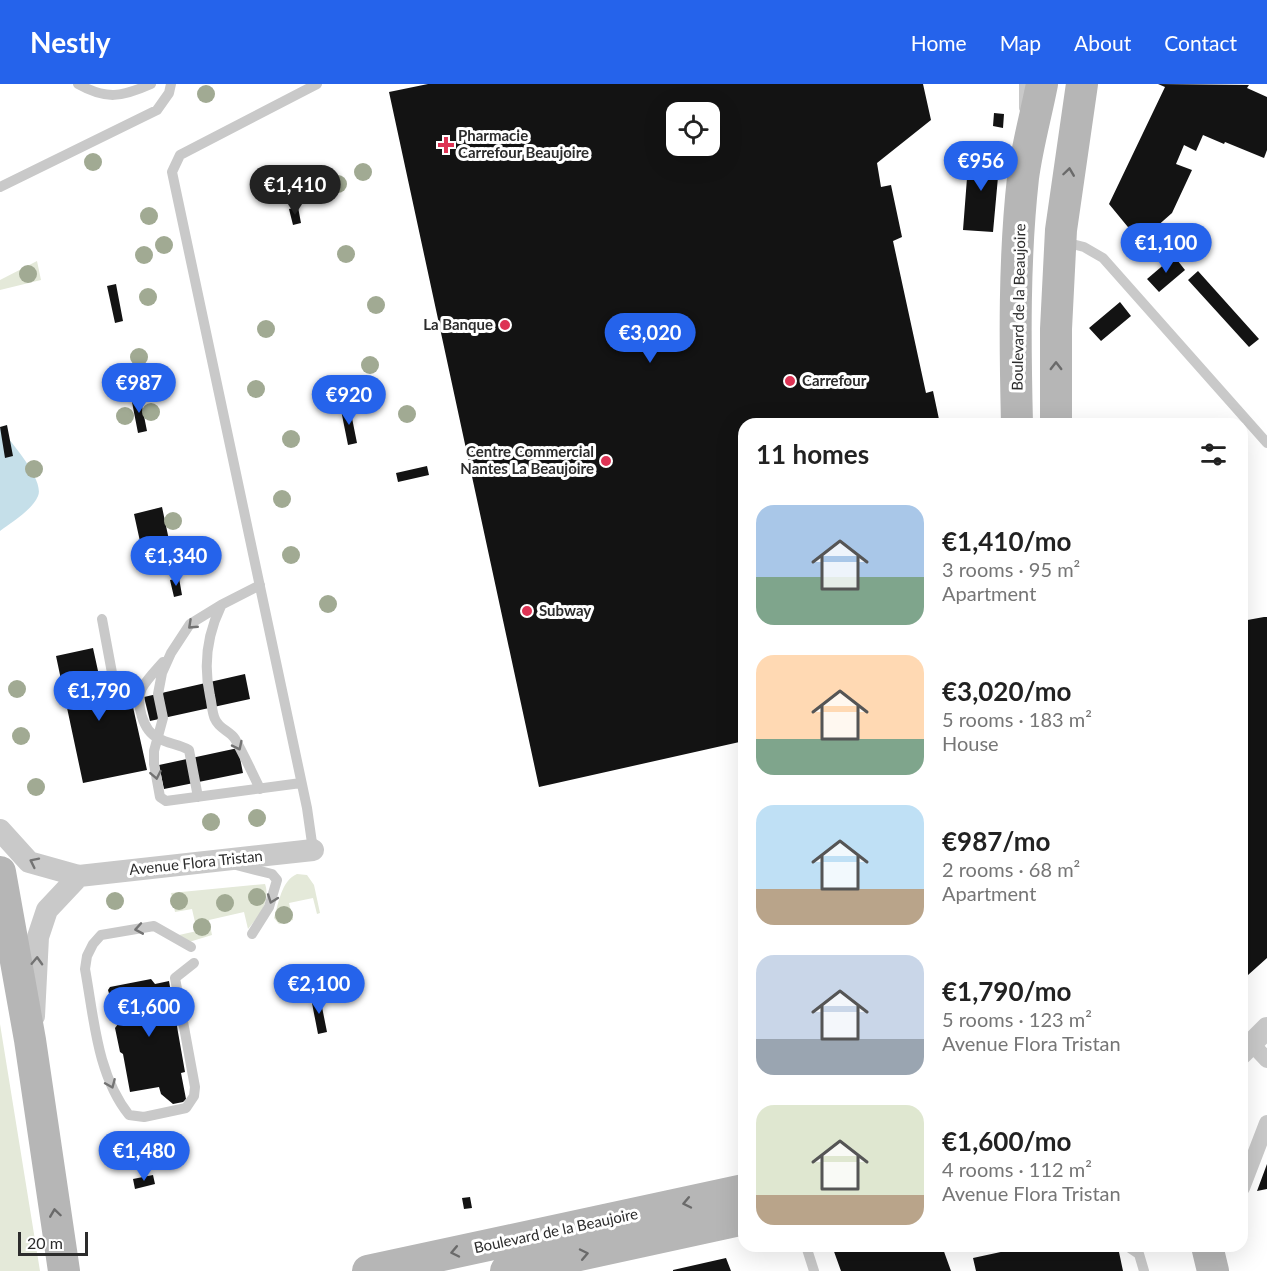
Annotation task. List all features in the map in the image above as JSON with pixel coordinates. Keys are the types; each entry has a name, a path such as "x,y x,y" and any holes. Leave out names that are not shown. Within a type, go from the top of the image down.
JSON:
{"main road":[{"name":"Boulevard de la Beaujoire","path":"1017,418 1017,285 1023,177 1042,84"},
{"path":"1056,418 1056,329 1060,242 1082,84"},
{"path":"0,872 30,1040 64,1271"},
{"name":"Boulevard de la Beaujoire","path":"368,1271 738,1192"},
{"name":"Boulevard de la Beaujoire","path":"506,1271 738,1221"},
{"path":"1208,1252 1213,1271"}],"street":[{"name":"Avenue Flora Tristan","path":"0,830 29,862 79,876 313,850"},
{"path":"30,1040 36,1000 38,937 47,910 79,876"},
{"path":"1253,1039 1267,1060"},
{"path":"1248,1172 1267,1123"}],"lane":[{"path":"78,84 96,93 113,96 133,92 151,84"},
{"path":"0,188 157,110 169,93 171,84"},
{"path":"313,850 260,585 172,172 180,155 316,84"},
{"path":"1023,177 1024,84"},
{"path":"1060,242 1084,247 1103,258 1245,418"},
{"path":"1248,422 1267,443"},
{"path":"198,797 189,750 158,738 149,732 144,723 139,698 142,686 171,653 190,624 260,585"},
{"path":"221,605 214,621 206,658 207,683 212,707 215,719 234,737 260,789"},
{"path":"102,619 115,689"},
{"path":"171,653 159,684 158,694 163,718 154,764 160,797 166,801 301,783"},
{"path":"222,861 272,874 277,880 269,907 252,934"},
{"path":"191,947 154,926 101,935 87,956 85,969 104,1068 117,1101 129,1115 144,1117 186,1108 194,1096 195,1088 175,978 194,963"},
{"path":"808,1252 814,1271"},
{"path":"1135,1252 1144,1271"}],"green space":[{"path":"37,261 41,280 0,290 0,280"},
{"path":"297,874 307,875 314,885 320,913 317,914 313,898 289,903 293,920 279,924 274,918 281,893 287,882"},
{"path":"265,884 265,902 260,914 248,929 244,912 209,920 212,935 189,942 179,935 197,931 192,909 175,912 171,893"},
{"path":"0,1024 40,1271 0,1271"}],"water":[{"path":"0,428 32,471 39,489 38,496 31,506 0,531"}],"building":[{"name":"Centre Commercial Nantes La Beaujoire","path":"428,84 923,84 931,120 877,163 881,187 891,185 902,237 893,241 926,393 933,391 939,418 738,418 738,742 539,787 389,92"},
{"path":"1158,84 1249,85 1247,88 1267,97 1267,150 1264,158 1203,135 1196,151 1184,145 1176,164 1192,170 1172,213 1146,236 1140,226 1132,232 1109,204 1165,87"},
{"path":"994,113 1004,114 1003,128 993,126"},
{"path":"969,152 1000,155 993,232 963,230"},
{"path":"298,207 301,223 293,225 289,209"},
{"path":"1174,256 1185,270 1159,292 1147,279"},
{"path":"1198,271 1259,339 1249,347 1188,280"},
{"path":"116,284 123,321 115,323 107,286"},
{"path":"1120,302 1131,316 1101,341 1089,328"},
{"path":"140,396 147,431 138,433 131,397"},
{"path":"350,408 357,443 348,445 341,410"},
{"path":"7,425 13,456 5,458 0,427"},
{"path":"427,466 429,475 398,482 396,473"},
{"path":"162,507 169,540 141,546 134,514"},
{"path":"179,578 182,595 174,597 170,580"},
{"path":"1267,617 1267,958 1248,975 1248,620"},
{"path":"93,648 105,703 131,698 147,770 83,783 56,656"},
{"path":"245,674 250,699 150,721 144,697"},
{"path":"238,748 243,773 164,789 159,765"},
{"path":"151,979 155,984 169,981 185,1072 181,1073 186,1099 183,1102 173,1104 161,1094 159,1087 130,1092 123,1054 120,1052 115,1028 118,1024 108,990 110,987"},
{"path":"320,997 327,1032 318,1034 311,998"},
{"path":"1267,1164 1267,1189 1257,1191"},
{"path":"153,1175 155,1184 135,1189 133,1179"},
{"path":"470,1197 472,1208 464,1209 462,1198"},
{"path":"834,1252 944,1252 951,1271 841,1271"},
{"path":"1000,1252 1119,1252 1123,1271 976,1271 973,1258"},
{"path":"726,1258 731,1271 673,1271 673,1270"}],"place":[{"name":"Pharmacie Carrefour Beaujoire","path":"446,145"},
{"name":"La Banque","path":"505,325"},
{"name":"Carrefour","path":"790,381"},
{"name":"Centre Commercial Nantes La Beaujoire","path":"606,461"},
{"name":"Subway","path":"527,611"}]}
